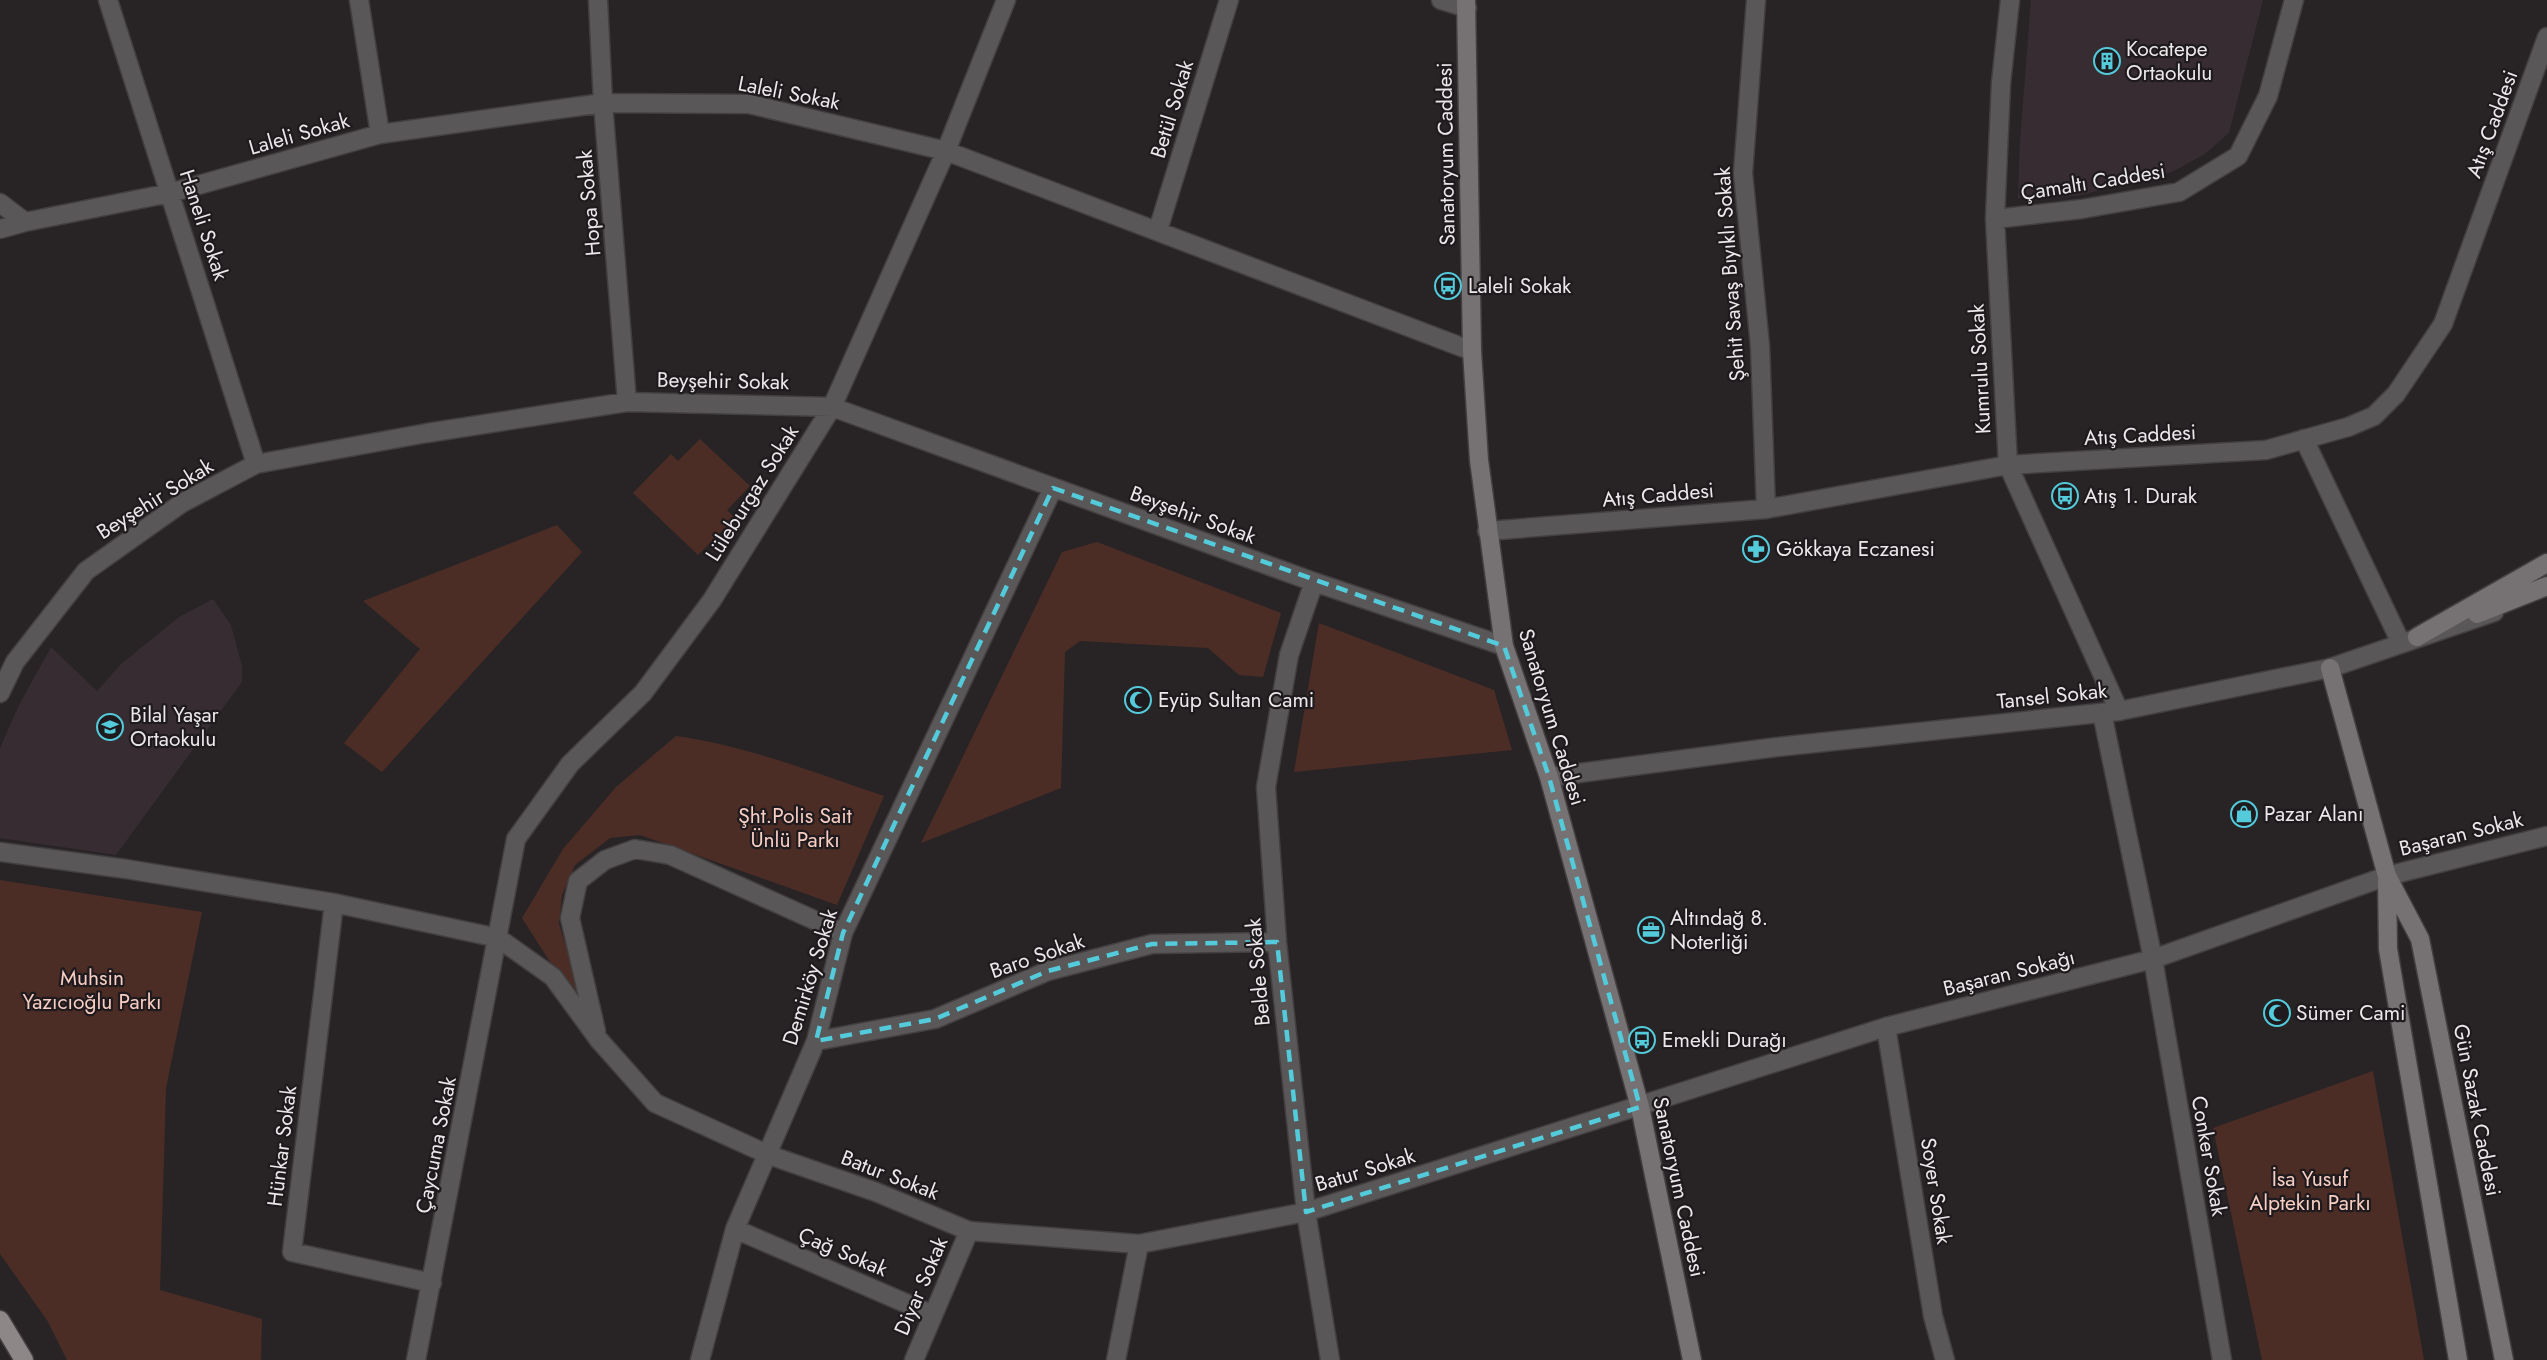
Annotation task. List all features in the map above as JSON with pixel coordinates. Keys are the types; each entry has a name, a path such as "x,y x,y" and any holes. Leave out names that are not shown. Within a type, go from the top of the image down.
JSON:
{"main road":[{"name":"Sanatoryum Caddesi","path":"1467,4 1472,351 1479,460 1504,646 1549,777 1640,1107 1692,1360"},
{"path":"2409,640 2547,563"},
{"path":"2409,640 2547,586"},
{"name":"Gün Sazak Caddesi","path":"2330,668 2387,876 2420,939 2504,1360"},
{"name":"Gün Sazak Caddesi","path":"2387,876 2388,950 2458,1360"},
{"path":"0,1320 24,1360"}],"street":[{"name":"Haneli Sokak","path":"108,0 256,464"},
{"path":"359,0 380,134"},
{"name":"Hopa Sokak","path":"598,0 603,103 627,402"},
{"name":"Lüleburgaz Sokak","path":"498,938 516,839 570,764 643,693 712,600 832,407 946,151 1006,0"},
{"name":"Betül Sokak","path":"1158,230 1229,0"},
{"path":"1441,0 1467,4"},
{"name":"Şehit Savaş Bıyıklı Sokak","path":"1756,0 1743,173 1760,346 1766,508"},
{"name":"Kumrulu Sokak","path":"2010,0 2001,83 1995,219 2008,465 2111,712"},
{"name":"Çamaltı Caddesi","path":"1995,219 2082,209 2179,192 2238,156 2268,96 2294,0"},
{"name":"Atış Caddesi","path":"1487,531 1766,508 2008,465 2266,450 2348,427 2374,416 2396,394 2443,324 2547,37"},
{"name":"Laleli Sokak","path":"0,229 170,194 380,134 603,103 749,104 946,151 1472,351"},
{"path":"0,203 26,222"},
{"name":"Beyşehir Sokak","path":"0,693 15,662 86,571 182,503 256,464 428,433 627,402 832,407 1314,582 1504,646"},
{"path":"2304,439 2409,640"},
{"name":"Demirköy Sokak","path":"700,1360 735,1229 816,1041 843,933 1053,488"},
{"name":"Belde Sokak","path":"1314,582 1289,655 1266,787 1277,942 1306,1212 1330,1360"},
{"name":"Tansel Sokak","path":"1549,777 1777,747 2111,712 2330,668 2547,595"},
{"name":"Conker Sokak","path":"2111,712 2222,1360"},
{"name":"Başaran Sokak","path":"2387,876 2547,836"},
{"name":"Batur Sokak","path":"843,933 670,855 634,849 605,860 578,881 570,918 598,1040 655,1103 768,1155 876,1192 969,1231 1139,1244 1306,1212 1640,1107"},
{"path":"0,852 137,871 334,903 498,938 553,977 598,1040"},
{"name":"Başaran Sokağı","path":"1640,1107 1886,1028 2153,959 2387,876"},
{"name":"Hünkar Sokak","path":"334,903 292,1252 432,1283"},
{"name":"Çaycuma Sokak","path":"416,1360 498,938"},
{"name":"Baro Sokak","path":"816,1041 935,1019 1048,971 1152,944 1277,942"},
{"name":"Soyer Sokak","path":"1886,1028 1933,1316 1945,1360"},
{"name":"Çağ Sokak","path":"735,1229 933,1315"},
{"name":"Diyar Sokak","path":"914,1360 969,1231"},
{"path":"1116,1360 1139,1244"}],"highlighted area":[{"path":"1053,488 1504,646 1549,777 1640,1107 1306,1212 1277,942 1152,944 1048,971 935,1019 816,1041 843,933"}],"shaded area":[{"path":"2031,0 2263,0 2229,133 2205,154 2172,172 2077,196 2018,198"},
{"name":"Bilal Yaşar Ortaokulu","path":"213,599 231,625 242,666 242,682 116,855 0,838 0,748 19,705 51,647 97,691 121,664 179,617"}],"green space":[{"path":"700,439 750,486 727,510 735,518 698,555 633,493 671,454 678,461"},
{"path":"557,525 582,552 382,772 344,743 420,649 363,601"},
{"path":"1097,542 1281,613 1263,677 1239,675 1208,648 1080,641 1065,652 1061,788 921,843 1062,552"},
{"path":"1319,623 1494,690 1512,750 1294,772"},
{"name":"Şht.Polis Sait Ünlü Parkı","path":"676,736 755,753 884,796 837,905 640,835 610,838 575,865 562,895 559,924 572,965 576,990 550,962 522,918 563,849 616,787"},
{"name":"Muhsin Yazıcıoğlu Parkı","path":"0,880 202,912 166,1088 160,1290 262,1319 261,1360 67,1360 47,1320 0,1254"},
{"name":"İsa Yusuf Alptekin Parkı","path":"2373,1071 2424,1360 2262,1360 2213,1128"}],"place":[{"name":"Kocatepe Ortaokulu","path":"2107,61"},
{"name":"Laleli Sokak","path":"1448,286"},
{"name":"Atış 1. Durak","path":"2065,496"},
{"name":"Gökkaya Eczanesi","path":"1756,549"},
{"name":"Eyüp Sultan Cami","path":"1138,700"},
{"name":"Bilal Yaşar Ortaokulu","path":"110,727"},
{"name":"Pazar Alanı","path":"2244,814"},
{"name":"Altındağ 8. Noterliği","path":"1651,930"},
{"name":"Sümer Cami","path":"2277,1013"},
{"name":"Emekli Durağı","path":"1642,1040"}]}
